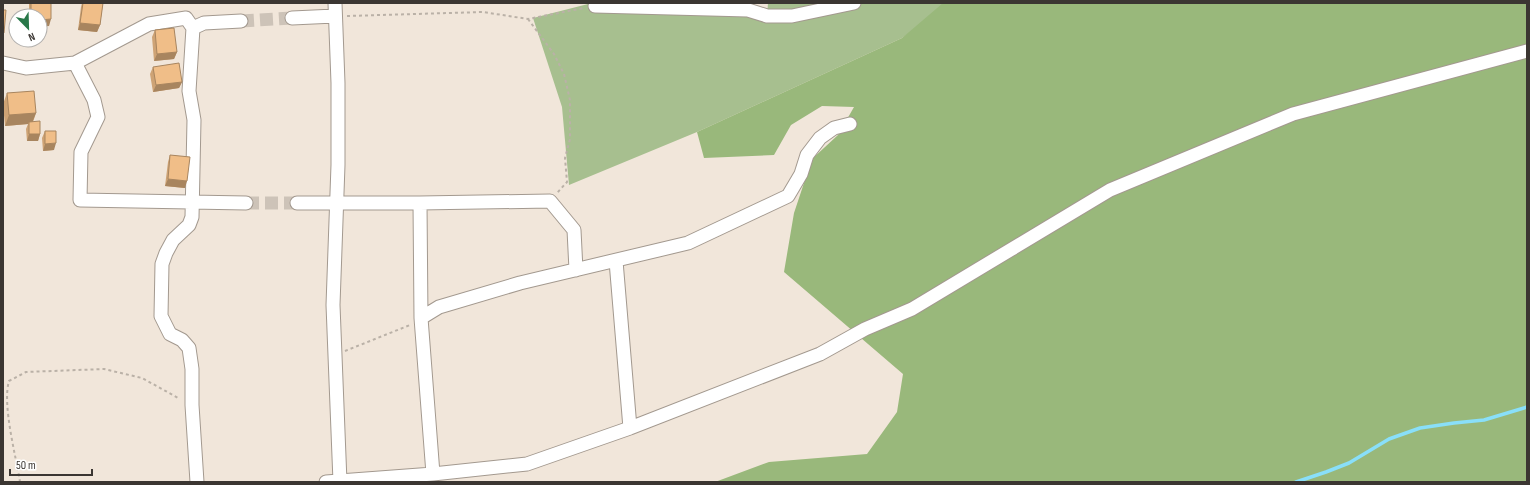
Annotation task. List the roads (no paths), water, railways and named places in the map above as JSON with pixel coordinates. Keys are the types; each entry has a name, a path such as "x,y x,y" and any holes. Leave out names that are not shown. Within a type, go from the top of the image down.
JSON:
{"street":[{"path":"335,3 338,83 337,203 333,289 340,482"},
{"path":"596,6 748,10 767,16 792,16 854,3"},
{"path":"292,18 335,16"},
{"path":"3,63 26,68 75,63 149,24 186,18 193,28 189,91 194,120 192,217 189,225 173,240 162,264 161,316 170,334 182,340 189,348 192,368 192,405 197,482"},
{"path":"193,28 204,23 242,21"},
{"path":"326,482 433,474 527,464 630,428 820,354 865,329 912,309 1086,203 1117,186 1293,114 1527,50"},
{"path":"75,63 94,100 98,117 81,152 80,200 246,203"},
{"path":"421,318 438,307 520,283 688,243 788,196 801,174 807,155 820,138 834,128 850,124"},
{"path":"297,203 420,204 550,202 574,230 576,270"},
{"path":"420,204 421,318 433,474"},
{"path":"616,261 630,428"}],"waterway":[{"path":"1296,482 1349,463 1389,439 1420,428 1484,420 1527,407"}],"tunnel":[{"path":"241,21 292,18"},
{"path":"246,203 297,203"}]}
